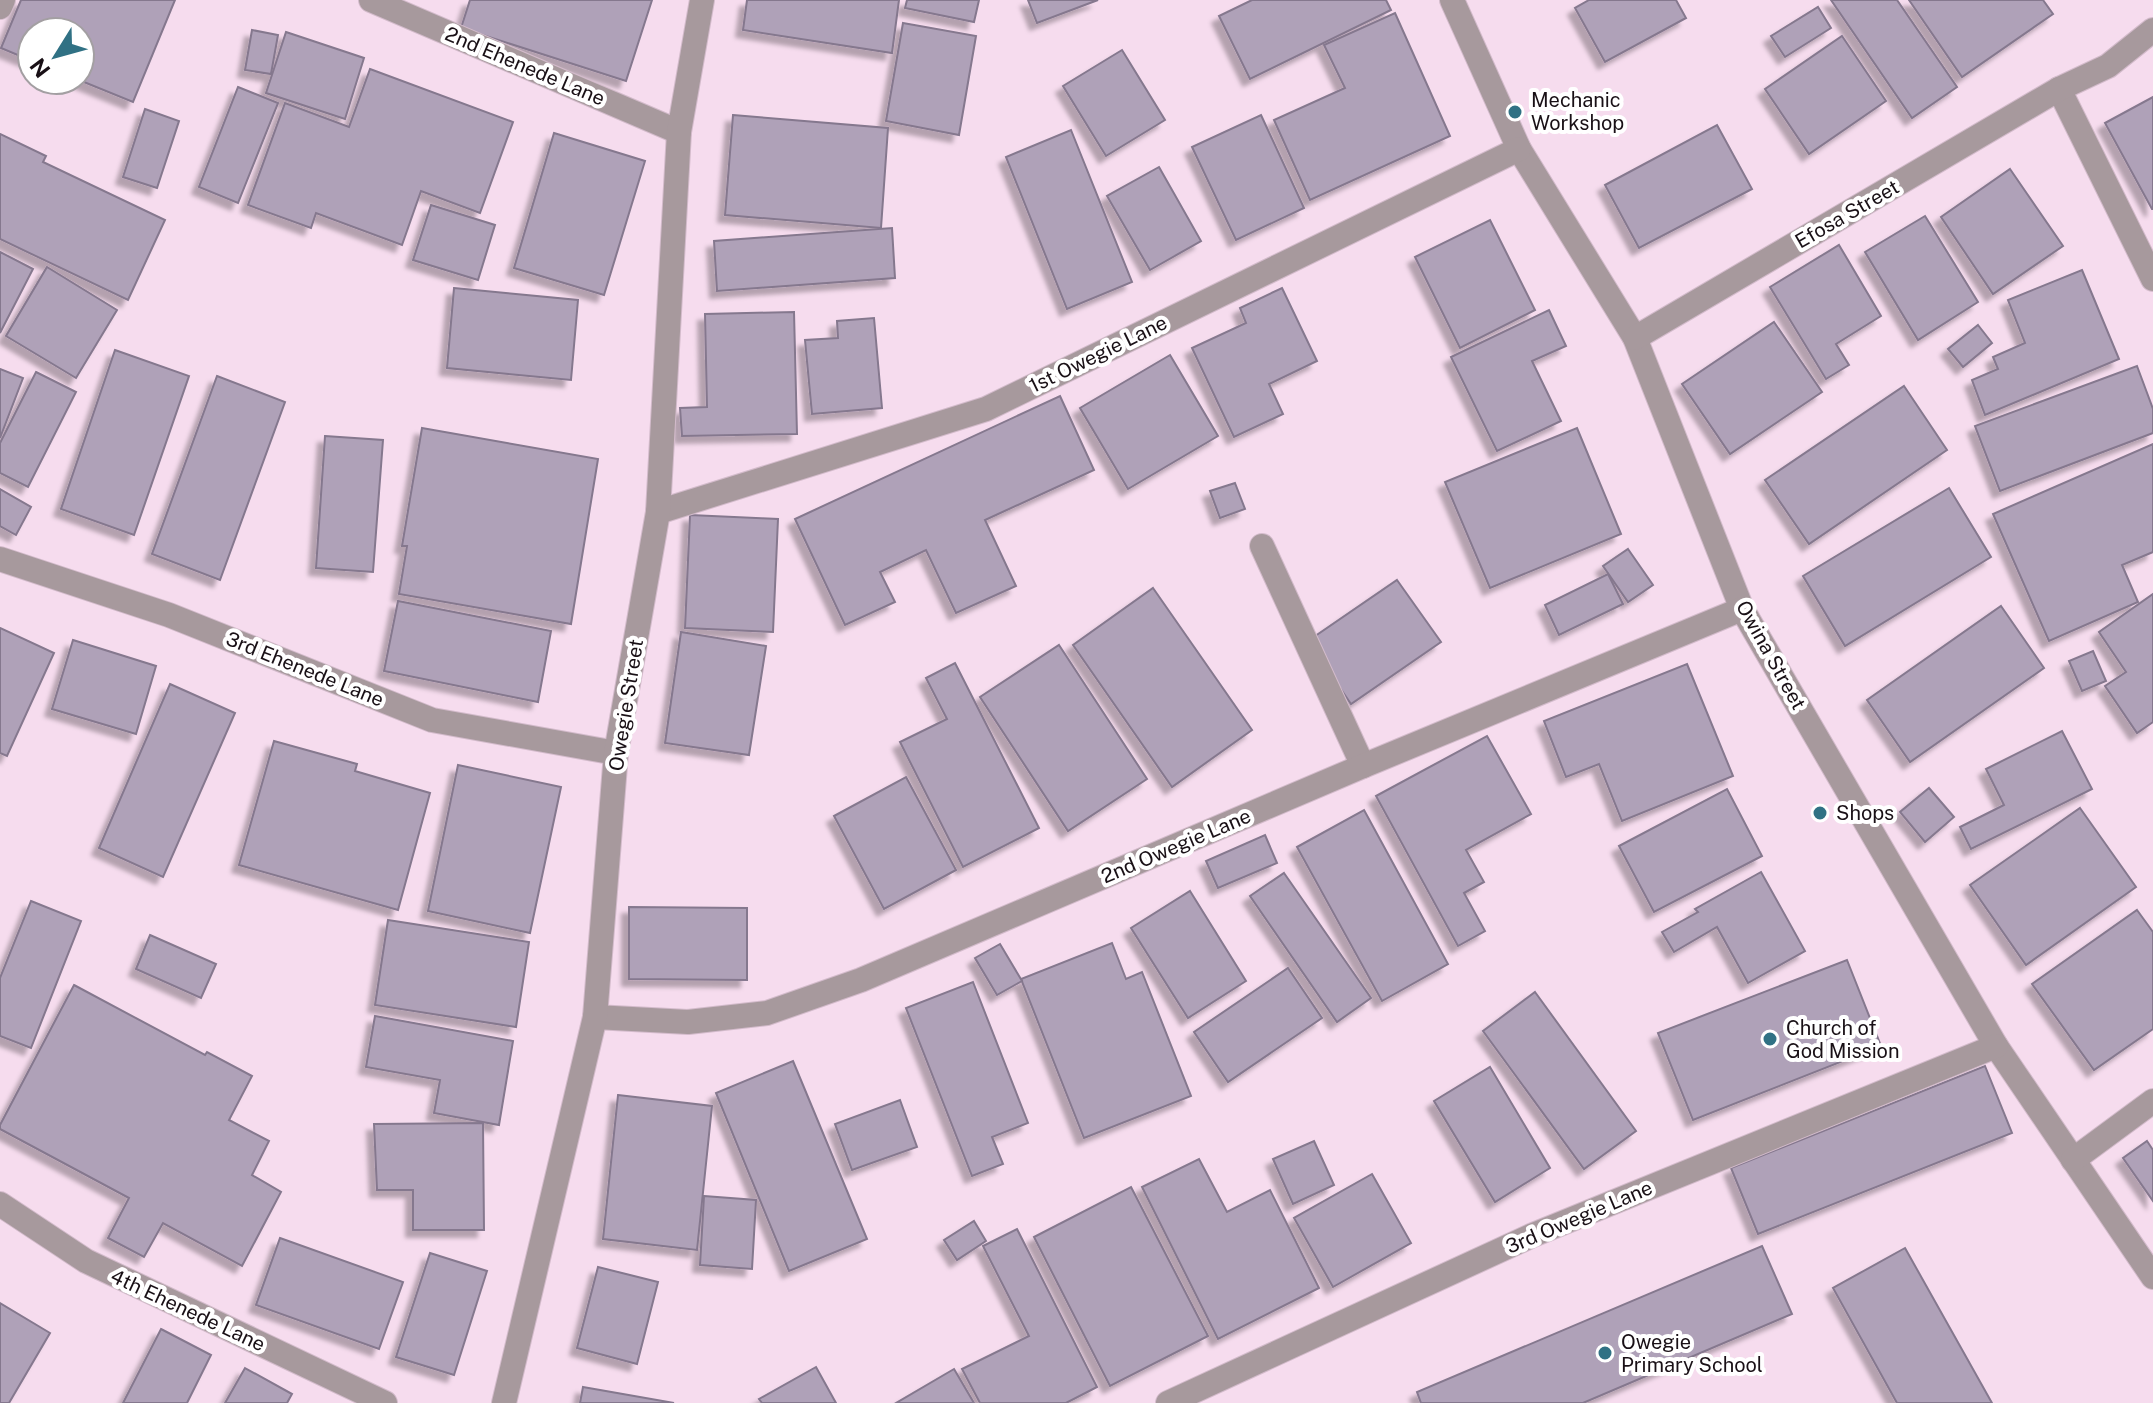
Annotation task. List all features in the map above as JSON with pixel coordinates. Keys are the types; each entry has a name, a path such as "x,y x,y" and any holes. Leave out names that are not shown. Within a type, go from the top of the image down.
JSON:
{"street":[{"path":"0,7 3,0"},
{"name":"2nd Ehenede Lane","path":"371,0 679,132"},
{"name":"Owegie Street","path":"504,1403 595,1017 616,753 658,512 679,132 702,0"},
{"name":"Owina Street","path":"1452,0 1519,149 1635,338 1742,609 1996,1046 2153,1277"},
{"name":"Efosa Street","path":"1635,338 2059,89 2108,66 2153,30"},
{"path":"2059,89 2153,279"},
{"name":"1st Owegie Lane","path":"658,512 986,409 1519,149"},
{"path":"1262,546 1363,766"},
{"name":"3rd Ehenede Lane","path":"0,559 169,615 432,720 616,753"},
{"name":"2nd Owegie Lane","path":"595,1017 688,1022 767,1013 861,980 1742,609"},
{"name":"3rd Owegie Lane","path":"1168,1403 1533,1235 1996,1046"},
{"path":"2073,1160 2153,1101"},
{"name":"4th Ehenede Lane","path":"0,1204 86,1261 385,1403"}],"building":[{"path":"21,0 175,0 133,102 96,87 96,16 16,16 16,54 1,48"},
{"path":"470,0 652,0 626,81 461,28"},
{"path":"747,0 899,0 892,53 743,30"},
{"path":"907,0 979,0 974,22 905,8"},
{"path":"1028,0 1098,0 1037,23"},
{"path":"1252,0 1386,0 1391,10 1250,79 1219,16"},
{"path":"1589,0 1676,0 1686,18 1605,62 1575,8"},
{"path":"1831,0 1897,0 1957,87 1912,118"},
{"path":"1909,0 2043,0 2053,14 1962,77"},
{"path":"1818,7 1831,28 1785,57 1771,36"},
{"path":"1395,13 1450,136 1310,200 1274,120 1345,88 1324,45"},
{"path":"903,23 976,36 959,135 886,121"},
{"path":"252,30 278,35 271,74 245,70"},
{"path":"286,32 364,58 345,119 266,93"},
{"path":"1842,36 1886,101 1809,154 1765,89"},
{"path":"1122,50 1165,120 1106,156 1063,86"},
{"path":"370,69 513,122 480,213 421,191 402,245 316,213 311,228 248,205 285,103 349,127"},
{"path":"238,87 278,103 238,203 199,187"},
{"path":"2153,97 2153,209 2152,209 2105,123"},
{"path":"145,109 179,121 157,188 123,177"},
{"path":"733,115 888,128 881,228 725,215"},
{"path":"1261,115 1304,208 1236,240 1192,147"},
{"path":"1717,125 1752,189 1639,248 1605,185"},
{"path":"1071,130 1132,282 1067,309 1006,157"},
{"path":"554,133 645,161 604,295 514,268"},
{"path":"0,134 46,156 43,162 165,220 128,300 0,239"},
{"path":"1159,167 1201,241 1150,270 1107,196"},
{"path":"2010,169 2063,246 1993,294 1941,217"},
{"path":"431,205 495,225 478,280 413,260"},
{"path":"1925,216 1978,302 1918,340 1865,252"},
{"path":"1490,220 1535,310 1460,348 1415,257"},
{"path":"892,228 895,278 717,291 714,241"},
{"path":"1839,245 1881,316 1836,344 1849,365 1826,379 1770,287"},
{"path":"0,252 33,269 0,333"},
{"path":"47,267 117,310 76,378 6,336"},
{"path":"2082,270 2119,359 1985,415 1972,380 1998,369 1993,357 2025,343 2008,300"},
{"path":"454,288 578,300 571,380 447,368"},
{"path":"1282,288 1317,361 1269,384 1283,414 1234,437 1192,348 1246,323 1240,308"},
{"path":"1549,310 1566,346 1532,361 1561,421 1497,451 1451,357"},
{"path":"794,312 797,434 682,436 680,408 707,407 705,314"},
{"path":"874,318 882,408 812,414 805,340 838,338 837,321"},
{"path":"1774,322 1822,392 1730,454 1682,384"},
{"path":"1978,325 1992,343 1963,367 1948,349"},
{"path":"115,350 189,376 134,535 61,509"},
{"path":"1170,355 1218,436 1128,489 1080,408"},
{"path":"2137,366 2153,409 2153,433 2000,491 1975,426"},
{"path":"0,369 23,378 0,438"},
{"path":"36,372 76,392 28,487 0,473 0,443"},
{"path":"217,376 285,402 220,580 152,554"},
{"path":"1904,386 1947,450 1809,544 1765,480"},
{"path":"1060,396 1094,470 985,520 1016,586 956,613 926,550 880,572 895,602 845,625 795,519"},
{"path":"422,428 598,459 571,624 399,594 407,546 402,546"},
{"path":"1577,428 1621,534 1490,588 1445,482"},
{"path":"325,436 383,440 373,572 316,568"},
{"path":"2153,444 2153,552 2122,565 2138,602 2049,641 1993,514"},
{"path":"1235,483 1245,509 1220,518 1210,491"},
{"path":"1949,488 1991,557 1845,646 1803,576"},
{"path":"0,489 31,507 16,535 0,526"},
{"path":"690,515 778,519 773,632 685,628"},
{"path":"1628,549 1653,585 1628,602 1603,566"},
{"path":"1608,574 1623,604 1559,635 1545,605"},
{"path":"1397,580 1441,642 1351,704 1308,641"},
{"path":"1153,588 1252,730 1172,787 1073,645"},
{"path":"2153,594 2153,722 2137,733 2105,686 2126,672 2099,632"},
{"path":"398,601 551,631 538,702 384,671"},
{"path":"2001,606 2044,668 1910,762 1867,700"},
{"path":"0,628 54,653 7,756 0,753"},
{"path":"681,632 766,646 749,755 665,743"},
{"path":"73,640 156,666 136,734 52,709"},
{"path":"1059,645 1147,779 1068,831 980,697"},
{"path":"2093,651 2106,681 2082,691 2069,661"},
{"path":"955,663 1039,828 963,867 900,742 947,719 926,678"},
{"path":"1687,664 1733,776 1622,821 1599,764 1566,777 1544,721"},
{"path":"170,684 235,713 163,877 99,848"},
{"path":"2062,731 2092,789 1971,849 1960,827 2004,805 1986,769"},
{"path":"1487,736 1531,814 1466,850 1484,882 1464,893 1485,931 1458,946 1376,796"},
{"path":"274,741 357,764 355,771 430,793 398,910 239,865"},
{"path":"458,765 561,787 530,933 428,911"},
{"path":"906,777 956,870 884,909 834,816"},
{"path":"1929,788 1954,817 1925,842 1900,812"},
{"path":"1727,789 1762,856 1654,912 1619,846"},
{"path":"2080,808 2136,887 2026,965 1970,885"},
{"path":"1364,810 1448,964 1382,1001 1297,847"},
{"path":"1265,835 1277,863 1218,888 1206,861"},
{"path":"1761,872 1805,951 1748,983 1717,927 1674,952 1662,932 1698,912 1695,909"},
{"path":"1284,873 1371,998 1337,1022 1250,896"},
{"path":"1190,891 1246,981 1188,1018 1131,928"},
{"path":"31,901 81,921 31,1048 0,1036 0,978"},
{"path":"629,907 747,908 747,980 629,979"},
{"path":"2137,910 2153,932 2153,1029 2094,1070 2032,984"},
{"path":"388,920 529,942 516,1027 375,1005"},
{"path":"150,935 216,964 201,998 136,969"},
{"path":"1112,943 1126,979 1142,972 1191,1096 1084,1138 1021,979"},
{"path":"1000,944 1022,981 997,995 975,958"},
{"name":"Church of God Mission","path":"1847,960 1881,1046 1693,1120 1658,1033"},
{"path":"1288,968 1322,1018 1228,1082 1194,1032"},
{"path":"973,982 1028,1123 992,1137 1003,1164 972,1176 906,1008"},
{"path":"74,985 205,1055 207,1052 252,1076 229,1120 269,1141 252,1175 281,1192 242,1266 163,1223 144,1257 108,1238 129,1198 0,1129"},
{"path":"1535,992 1636,1131 1584,1169 1483,1031"},
{"path":"375,1016 513,1041 499,1125 434,1113 440,1080 366,1067"},
{"path":"793,1061 867,1239 789,1271 716,1093"},
{"path":"1985,1066 2012,1133 1758,1234 1731,1168"},
{"path":"1490,1067 1550,1168 1495,1202 1434,1101"},
{"path":"618,1095 712,1106 697,1250 603,1239"},
{"path":"900,1100 917,1147 852,1170 835,1124"},
{"path":"483,1123 484,1230 413,1230 413,1190 377,1190 374,1124"},
{"path":"1314,1141 1334,1185 1293,1204 1273,1159"},
{"path":"2147,1141 2153,1150 2153,1201 2123,1158"},
{"path":"1199,1159 1227,1212 1270,1190 1319,1288 1218,1339 1142,1187"},
{"path":"1372,1174 1411,1243 1333,1287 1294,1218"},
{"path":"1131,1187 1208,1336 1110,1386 1034,1237"},
{"path":"704,1196 756,1200 752,1269 700,1265"},
{"path":"974,1221 986,1241 957,1260 944,1240"},
{"path":"1017,1229 1097,1387 1066,1403 980,1403 962,1369 1029,1336 983,1246"},
{"path":"280,1238 403,1282 379,1349 256,1305"},
{"name":"Owegie Primary School","path":"1762,1246 1792,1314 1583,1403 1421,1403 1417,1392"},
{"path":"1905,1248 1992,1403 1897,1403 1833,1288"},
{"path":"430,1253 487,1271 454,1375 396,1357"},
{"path":"598,1267 658,1282 637,1364 577,1348"},
{"path":"0,1303 50,1333 9,1403 0,1403"},
{"path":"161,1329 211,1355 187,1403 123,1403"},
{"path":"816,1367 836,1403 762,1403 759,1399"},
{"path":"245,1368 292,1394 287,1403 225,1403"},
{"path":"954,1369 974,1403 896,1403"},
{"path":"583,1387 674,1403 580,1403"}],"place":[{"name":"Mechanic Workshop","path":"1515,112"},
{"name":"Shops","path":"1820,813"},
{"name":"Church of God Mission","path":"1770,1039"},
{"name":"Owegie Primary School","path":"1605,1353"}]}
